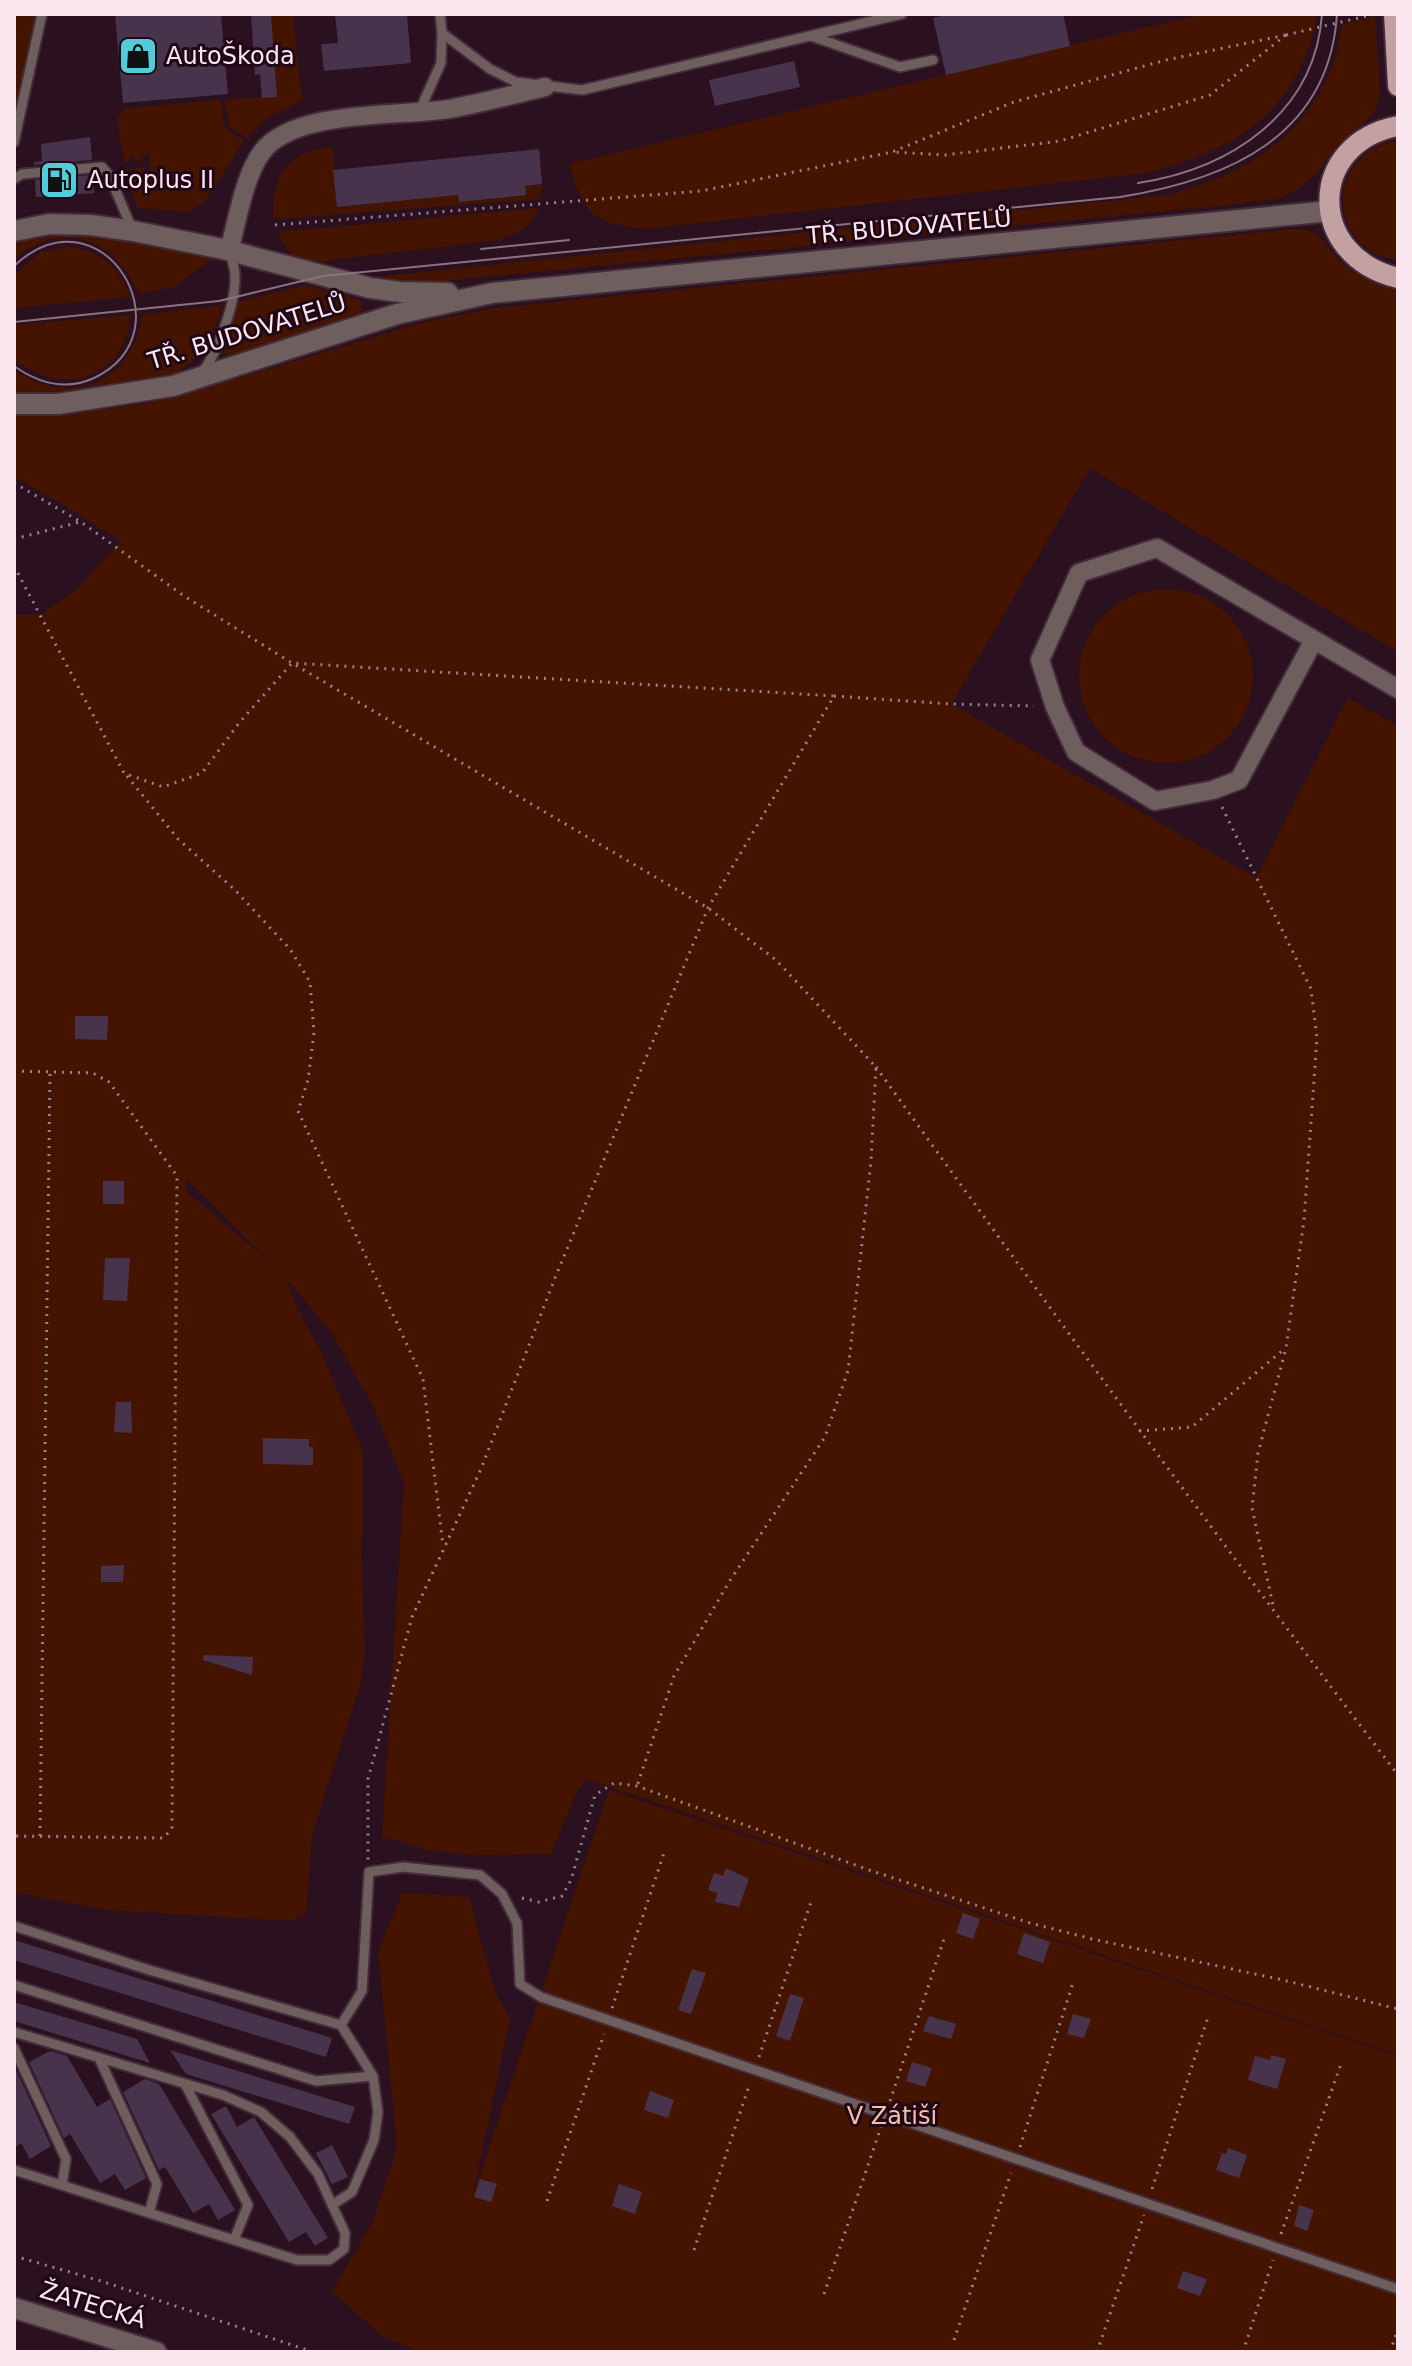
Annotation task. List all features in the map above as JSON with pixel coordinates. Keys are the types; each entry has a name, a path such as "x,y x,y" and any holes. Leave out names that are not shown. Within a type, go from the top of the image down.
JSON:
{"main road":[{"path":"1394,14 1398,86"},
{"path":"1398,126 1381,129 1362,138 1336,170 1330,191 1330,211 1335,231 1353,256 1378,273 1398,278"}],"street":[{"path":"229,251 257,160 277,137 314,123 447,109 545,87"},
{"name":"TŘ. BUDOVATELŮ","path":"14,404 58,404 173,386 410,310 492,293 1330,211"},
{"name":"TŘ. BUDOVATELŮ","path":"14,231 49,224 91,225 229,251 370,288 400,292 492,293"},
{"path":"1314,640 1239,780 1213,790 1155,801 1076,752 1055,707 1040,660 1079,573 1157,548 1398,689"},
{"name":"ŽATECKÁ","path":"14,2308 156,2352"}],"lane":[{"path":"14,142 42,14"},
{"path":"419,112 441,63 440,14"},
{"path":"442,33 504,77 527,85 590,89 902,14"},
{"path":"810,36 900,67 933,60"},
{"path":"14,179 22,174 102,167 109,175 133,231"},
{"path":"193,380 212,358 232,299 236,276 229,251"},
{"path":"341,2025 362,1991 369,1872 403,1867 480,1875 502,1894 517,1923 520,1984 541,1997 1398,2289"},
{"path":"14,1926 149,1970 341,2025 373,2076 378,2112 374,2140 352,2192 332,2205"},
{"path":"14,1985 316,2081 373,2076"},
{"path":"14,2032 223,2095 261,2112 290,2137 318,2174 345,2233 344,2249 329,2260 297,2260 14,2170"},
{"path":"14,2048 66,2159 62,2185"},
{"path":"99,2058 157,2184 149,2213"},
{"path":"186,2086 248,2205 234,2240"}],"path":[{"path":"275,225 701,191 892,152 1014,102 1166,60 1375,14"},
{"path":"892,152 945,155 1060,141 1210,95 1286,35"},
{"path":"14,483 81,522 184,596 292,663 708,908 776,960 876,1067 1139,1431 1398,1775"},
{"path":"14,539 81,522"},
{"path":"14,566 124,773 178,839 234,889 290,949 310,982 314,1033 308,1080 298,1111 423,1379 444,1549"},
{"path":"292,663 951,704 1055,707"},
{"path":"124,773 163,787 202,773 239,723 292,663"},
{"path":"369,1872 368,1779 412,1617 481,1469 555,1278 708,908 834,696"},
{"path":"1213,790 1311,989 1317,1038 1304,1220 1286,1348 1258,1453 1252,1508 1274,1614"},
{"path":"637,1786 674,1676 729,1582 825,1437 848,1371 871,1161 876,1067"},
{"path":"14,1071 93,1073 109,1082 177,1176 172,1829 163,1838 14,1836"},
{"path":"40,1836 50,1072"},
{"path":"1139,1431 1192,1427 1286,1348"},
{"path":"502,1894 539,1902 562,1896 571,1880 595,1795 614,1783 637,1786 872,1871 1030,1923 1398,2009"},
{"path":"1097,2352 1209,2014"},
{"path":"1243,2352 1342,2061"},
{"path":"14,2256 101,2281 313,2352"},
{"path":"1390,2352 1398,2329"}],"green space":[{"path":"14,14 39,14 14,126"},
{"path":"271,14 293,14 302,101 268,117 247,138 229,126 225,100 276,96"},
{"path":"1203,14 1317,14 1308,50 1290,86 1258,122 1219,147 1147,173 645,229 612,223 592,213 585,205 569,164"},
{"path":"1375,16 1380,92 1376,109 1338,144 1317,173 1298,189 1279,198 444,281 412,283 374,277 1168,195 1221,177 1245,165 1286,135 1304,116 1319,93 1334,62 1342,25"},
{"path":"221,100 224,127 244,141 206,200 191,212 137,208 125,169 129,169 130,175 137,174 136,168 144,167 144,173 150,173 149,155 142,155 142,161 134,162 134,156 128,157 128,163 124,163 117,118 124,109"},
{"path":"1398,140 1398,260 1374,252 1357,239 1347,221 1343,201 1347,181 1357,162 1374,148"},
{"path":"333,147 337,207 458,195 526,195 525,186 542,184 540,199 274,219 275,190 286,168 305,154"},
{"path":"539,208 523,228 499,240 317,263 294,256 278,232"},
{"path":"1292,229 1315,233 1342,263 1357,273 1398,284 1398,652 1090,468 951,704 1256,878 1348,698 1398,726 1398,2055 586,1779 572,1803 551,1854 475,1855 427,1850 382,1836 404,1483 374,1408 330,1330 285,1277 363,1451 361,1541 365,1654 359,1689 312,1835 306,1914 292,1921 107,1910 14,1892 14,615 40,615 76,590 121,541 14,477 14,416 138,405 423,322 495,308","holes":["187,1179 272,1264 186,1191"]},
{"path":"89,232 212,259 174,287 139,294 116,260 102,248 86,241 68,238 50,240 32,247 14,260 14,239"},
{"path":"66,247 88,251 106,261 120,276 130,297 14,308 14,275 41,252"},
{"path":"305,285 358,299 362,311 356,317 231,356 225,354 222,346 235,303"},
{"path":"224,305 209,342 193,360 173,375 98,389 14,395 14,370 56,387 96,383 112,373 126,358 136,339 142,315"},
{"path":"131,315 126,337 116,355 104,368 88,376 52,378 14,360 14,325"},
{"path":"1166,589 1199,595 1228,614 1247,643 1253,676 1247,709 1228,738 1199,757 1166,763 1133,757 1104,738 1085,709 1079,676 1085,643 1104,614 1133,595"},
{"name":"V Zátiší","path":"609,1790 1398,2056 1398,2352 421,2352 383,2337 332,2291 372,2223 397,2147 378,1951 402,1893 469,1897 495,1992 510,2018 473,2195"}],"building":[{"path":"115,14 221,14 228,94 123,103"},
{"path":"251,14 271,14 277,97 262,98 260,74 255,75"},
{"path":"335,14 407,14 411,63 324,71 321,44 338,43"},
{"path":"950,14 1063,14 1070,46 946,75 933,18"},
{"path":"794,61 800,87 715,106 709,80"},
{"path":"90,137 92,160 34,165 34,162 42,161 41,144"},
{"path":"539,149 542,184 525,186 526,195 459,202 458,195 337,207 333,170"},
{"path":"93,175 94,193 36,197 35,180"},
{"path":"75,1016 108,1016 107,1040 75,1039"},
{"path":"103,1181 124,1181 124,1204 103,1204"},
{"path":"105,1258 130,1258 127,1301 103,1300"},
{"path":"116,1402 131,1402 132,1433 114,1432"},
{"path":"263,1438 309,1439 309,1447 313,1447 313,1465 263,1464"},
{"path":"124,1565 123,1582 101,1582 101,1566"},
{"path":"204,1655 253,1657 252,1675 203,1660"},
{"path":"726,1868 749,1879 739,1907 715,1902 717,1893 708,1890 714,1873 723,1876"},
{"path":"963,1913 980,1919 973,1939 956,1933"},
{"path":"1024,1933 1050,1942 1043,1963 1017,1954"},
{"path":"14,1940 332,2038 326,2057 14,1960"},
{"path":"692,1969 706,1973 691,2014 678,2010"},
{"path":"790,1994 804,1998 790,2041 776,2036"},
{"path":"14,2002 137,2039 150,2063 14,2021"},
{"path":"1073,2014 1091,2019 1084,2038 1067,2034"},
{"path":"929,2016 956,2024 951,2039 923,2031"},
{"path":"170,2050 355,2107 349,2124 186,2074"},
{"path":"50,2051 67,2056 97,2107 110,2099 146,2178 125,2190 115,2174 100,2183 70,2134 64,2138 29,2062"},
{"path":"1271,2055 1286,2059 1277,2089 1248,2080 1255,2056 1270,2060"},
{"path":"912,2062 932,2068 925,2087 906,2081"},
{"path":"16,2070 51,2146 30,2159 21,2143 14,2148"},
{"path":"145,2079 159,2084 235,2210 218,2220 209,2204 193,2213 165,2167 159,2170 123,2092"},
{"path":"650,2091 674,2100 668,2118 644,2110"},
{"path":"226,2106 237,2127 254,2117 328,2238 315,2246 306,2232 289,2242 211,2114"},
{"path":"332,2145 348,2177 332,2184 316,2153"},
{"path":"1228,2148 1247,2155 1239,2178 1216,2170 1222,2153 1226,2154"},
{"path":"480,2179 497,2184 491,2202 474,2197"},
{"path":"619,2184 642,2192 635,2214 612,2206"},
{"path":"1299,2205 1314,2210 1307,2231 1294,2226"},
{"path":"1183,2271 1207,2279 1200,2296 1177,2288"}],"tram line":[{"path":"1138,183 1205,165 1235,150 1262,131 1285,108 1303,81 1316,49 1322,14"},
{"path":"14,322 219,301 323,276 1120,197 1160,189 1198,179 1234,164 1266,145 1293,121 1315,92 1330,56 1337,14"},
{"path":"481,249 569,240"},
{"path":"14,266 46,245 77,242 103,253 123,274 134,301 135,330 122,357 84,382 63,384 42,381 14,366"}],"place":[{"name":"AutoŠkoda","path":"138,56"},
{"name":"Autoplus II","path":"59,180"}]}
